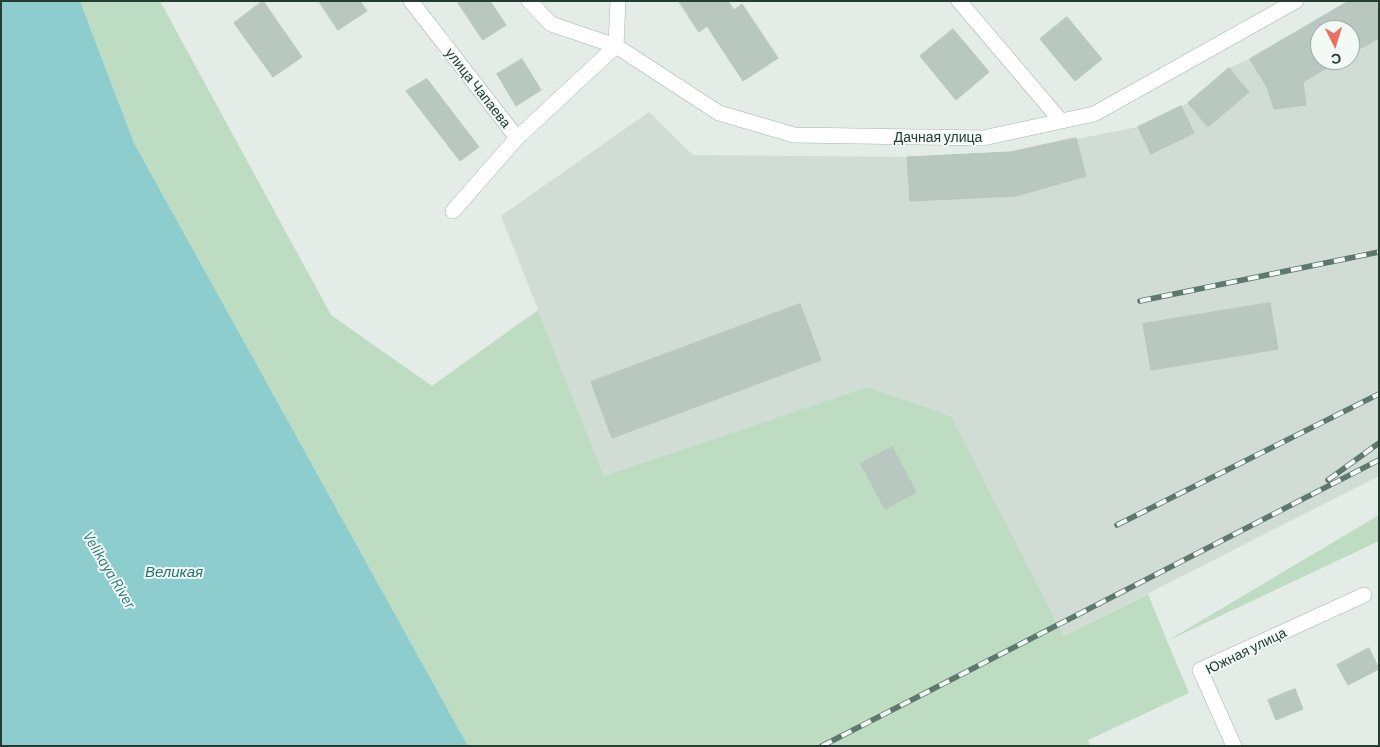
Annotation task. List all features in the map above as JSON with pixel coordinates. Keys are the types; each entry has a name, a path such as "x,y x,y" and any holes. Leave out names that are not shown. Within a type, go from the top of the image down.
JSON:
{"street":[{"name":"улица Чапаева","path":"411,1 517,138 616,46"},
{"name":"Дачная улица","path":"529,1 551,24 616,46 719,113 794,135 984,138 1094,114 1296,1"},
{"path":"616,46 618,1"},
{"path":"959,1 1061,121"},
{"path":"453,211 517,138"},
{"name":"Южная улица","path":"1234,746 1200,670 1364,596"}],"shaded area":[{"path":"1379,1 1379,476 1064,636 951,416 867,387 604,476 501,216 649,112 693,155 907,157 1010,152 1138,127 1188,103 1229,68 1310,32 1310,70 1360,70 1360,20 1336,20"}],"green space":[{"path":"80,1 160,1 331,315 432,386 538,310 604,476 867,387 951,416 1064,636 1148,594 1189,693 1088,740 1090,746 468,746 134,143"},
{"path":"1379,515 1379,541 1167,641"}],"water":[{"name":"Великая","path":"1,1 80,1 134,143 468,746 1,746"}],"building":[{"path":"263,1 302,57 273,77 234,23"},
{"path":"319,1 360,1 367,11 338,30"},
{"path":"457,1 490,1 506,25 483,40"},
{"path":"679,1 728,1 734,10 742,4 778,58 743,81 707,26 699,32"},
{"path":"1349,1 1379,1 1379,38 1360,48 1360,20 1317,20"},
{"path":"1067,17 1102,59 1075,81 1040,39"},
{"path":"1310,24 1310,70 1323,70 1303,82 1306,105 1274,109 1268,89 1250,59"},
{"path":"953,29 989,72 956,100 920,56"},
{"path":"522,59 541,90 516,106 497,74"},
{"path":"1229,68 1249,92 1208,127 1188,103"},
{"path":"427,79 479,147 460,161 406,91"},
{"path":"1181,106 1194,133 1151,154 1138,127"},
{"path":"1076,138 1086,176 1016,196 910,201 907,157 1010,152"},
{"path":"1270,303 1278,349 1151,370 1143,324"},
{"path":"800,304 821,360 612,438 591,382"},
{"path":"892,447 916,492 885,509 861,464"},
{"path":"1369,648 1379,669 1348,685 1337,665"},
{"path":"1295,689 1303,709 1276,720 1268,700"}],"railway":[{"path":"1140,301 1379,252"},
{"path":"1117,525 1379,394"},
{"path":"1328,480 1379,443"},
{"path":"822,746 1379,460"}],"water label":[{"name":"Velikaya River","path":"109,570"}]}
